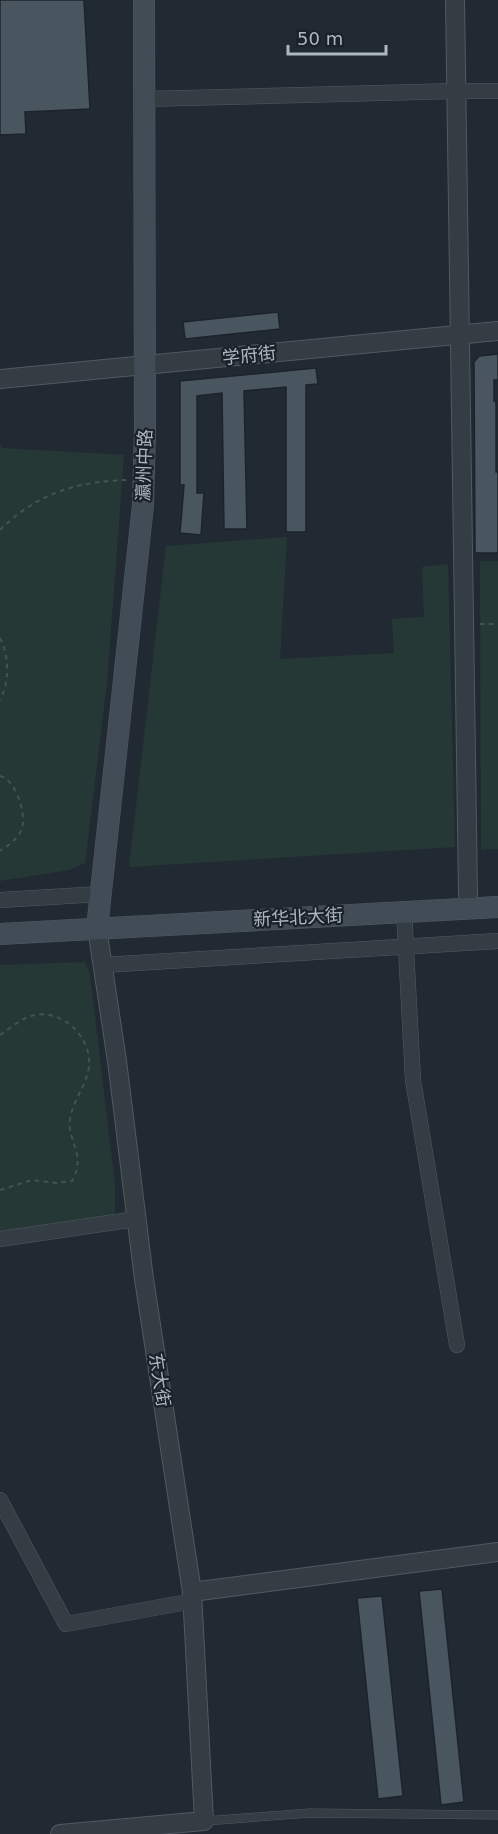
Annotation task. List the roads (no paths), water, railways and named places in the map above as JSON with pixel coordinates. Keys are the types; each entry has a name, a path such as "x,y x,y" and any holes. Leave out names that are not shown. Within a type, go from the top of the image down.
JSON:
{"main road":[{"name":"瀛州中路","path":"99,912 143,505 144,0"},
{"name":"新华北大街","path":"99,912 498,893"},
{"name":"新华北大街","path":"99,912 404,912 498,907"},
{"path":"0,921 99,912"},
{"path":"0,934 99,912"}],"street":[{"path":"454,0 468,895"},
{"path":"144,99 498,91"},
{"name":"学府街","path":"0,379 498,331"},
{"path":"0,900 99,912"},
{"name":"东大街","path":"99,912 103,965 144,1279 192,1596 204,1827"},
{"path":"404,912 413,1080 457,1345"},
{"path":"103,965 498,941"},
{"path":"0,1239 136,1219"},
{"path":"0,1500 66,1624 192,1596 498,1552"},
{"path":"60,1834 204,1827"}],"lane":[{"path":"204,1827 310,1813 498,1815"}]}
